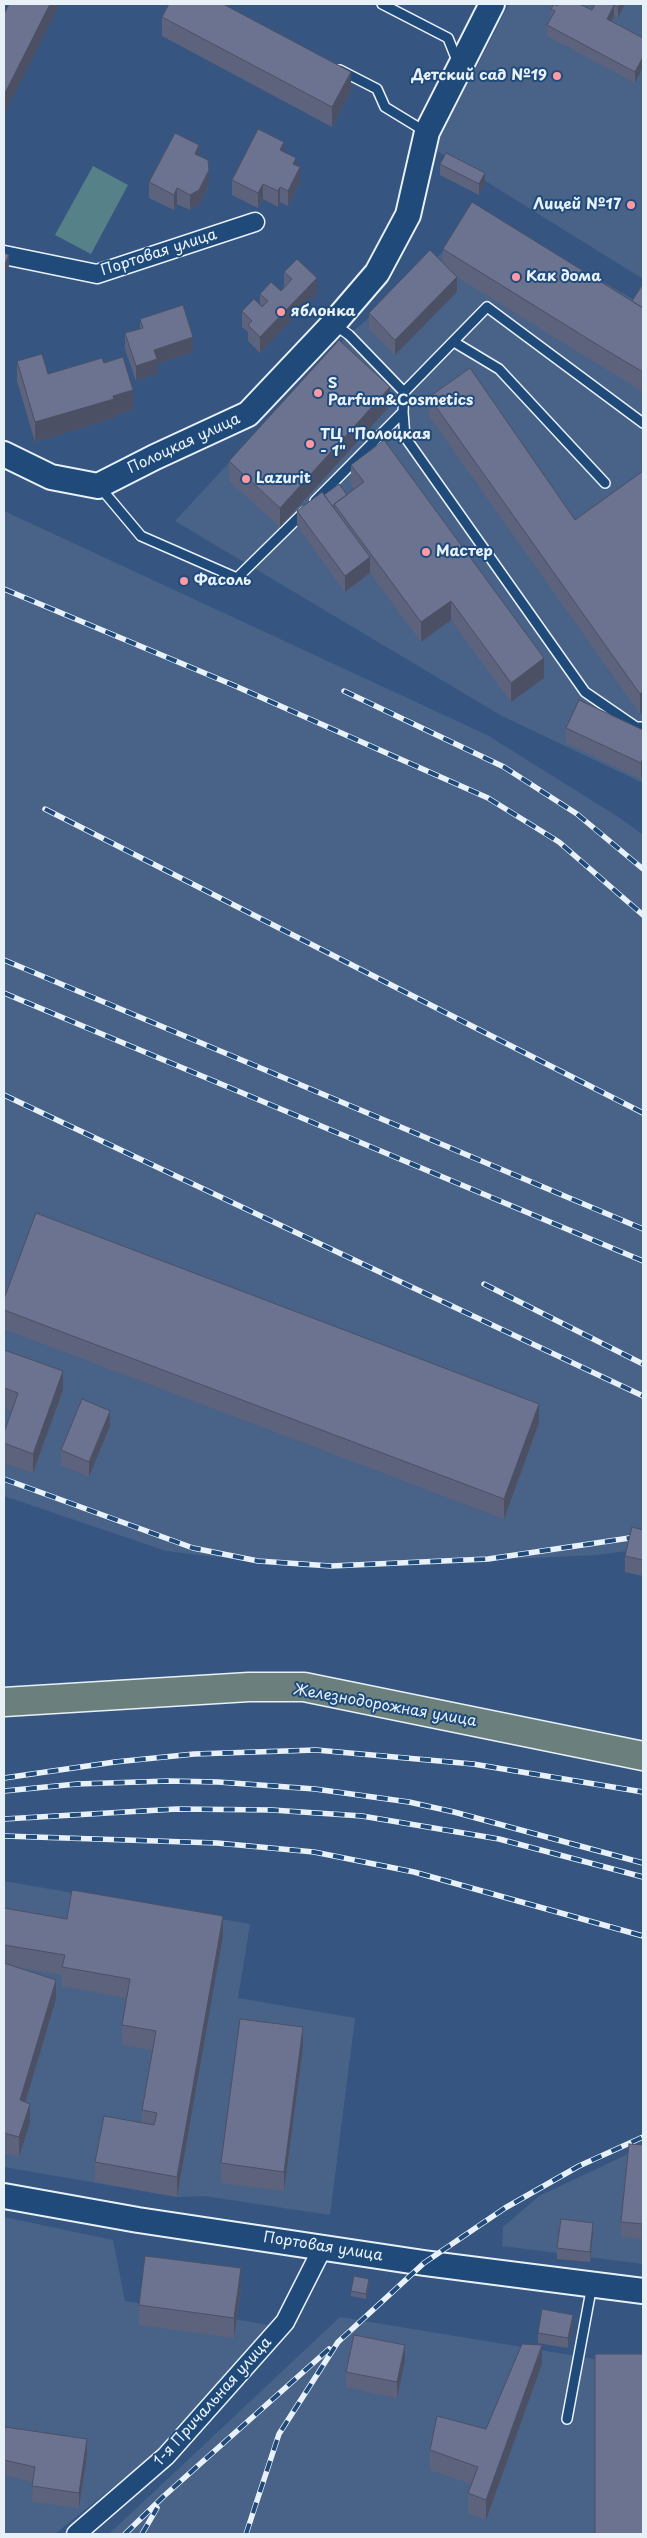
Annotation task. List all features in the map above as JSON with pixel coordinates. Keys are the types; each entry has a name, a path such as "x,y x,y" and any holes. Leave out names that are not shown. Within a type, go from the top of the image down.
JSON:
{"main road":[{"name":"Железнодорожная улица","path":"4,1702 249,1687 304,1688 643,1756"}],"street":[{"name":"Полоцкая улица","path":"98,486 154,457 248,414 334,323 377,273 408,215 427,132 492,4"},
{"name":"Портовая улица","path":"4,255 97,274 255,222"},
{"path":"4,454 51,476 98,486"},
{"name":"Портовая улица","path":"4,2196 138,2220 424,2263 643,2290"},
{"name":"1-я Причальная улица","path":"76,2534 166,2456 285,2322 323,2247"}],"lane":[{"path":"382,4 448,38 460,67"},
{"path":"334,67 377,89 385,107 427,132"},
{"path":"643,423 487,307 404,392 402,412 405,437 586,692 636,727 643,728"},
{"path":"334,323 350,335 404,392"},
{"path":"454,342 499,369 605,483"},
{"path":"98,486 140,536 237,578 402,412"},
{"path":"567,2419 592,2284"}],"shaded area":[{"name":"Детский сад №19","path":"509,4 643,4 643,279 434,149"},
{"path":"473,207 643,305 643,783 502,716 175,521 340,343 441,254"},
{"path":"4,511 487,735 620,818 643,835 643,1549 596,1555 311,1568 166,1551 4,1496"},
{"path":"4,1881 250,1924 238,1998 355,2018 330,2215 204,2196 177,2197 4,2167"},
{"path":"643,2147 643,2264 502,2246 503,2227 539,2196"},
{"path":"4,2217 113,2240 125,2301 269,2325 159,2450 55,2534 4,2534"},
{"path":"340,2317 643,2367 643,2534 109,2534"}],"green space":[{"path":"93,166 128,185 91,254 55,235"}],"building":[{"path":"9,4 50,4 4,95 4,14"},
{"path":"169,4 223,4 351,72 332,107 162,17"},
{"path":"554,4 557,6 558,4 579,4 592,10 595,4 620,4 618,7 614,5 607,19 643,38 643,57 635,72 547,25 555,11 551,9"},
{"path":"258,129 284,142 280,150 296,158 293,164 300,167 288,191 280,187 278,191 263,184 258,193 232,180"},
{"path":"175,133 199,145 195,154 208,160 209,170 199,190 190,195 177,188 174,195 149,182"},
{"path":"446,153 485,173 479,184 440,164"},
{"path":"472,202 643,308 643,372 443,249"},
{"path":"430,250 457,277 395,340 369,313"},
{"path":"4,253 9,255 4,266"},
{"path":"297,259 317,278 260,337 248,325 252,321 242,311 254,299 262,307 268,301 260,294 271,282 281,291 292,279 284,272"},
{"path":"643,284 643,308 632,301"},
{"path":"183,305 193,337 154,350 157,359 136,366 125,333 143,328 140,319"},
{"name":"ТЦ \"Полоцкая - 1\"","path":"339,340 390,387 280,508 229,461"},
{"path":"42,354 48,374 102,358 104,363 123,357 133,390 113,396 114,399 35,422 17,361"},
{"path":"470,368 575,520 643,471 643,691 640,694 429,397"},
{"path":"384,440 544,658 511,683 451,601 421,622 334,504 364,482 351,465"},
{"path":"339,484 347,495 334,504 334,508 324,495"},
{"path":"322,492 370,557 345,576 297,511"},
{"path":"579,700 643,730 643,758 641,763 566,728"},
{"path":"36,1213 539,1404 504,1499 4,1310 4,1299"},
{"path":"4,1350 63,1371 33,1454 4,1443 4,1433 18,1393 4,1388"},
{"path":"82,1399 110,1411 89,1462 61,1450"},
{"path":"632,1527 643,1530 643,1560 625,1556"},
{"path":"72,1890 223,1916 177,2177 95,2162 104,2116 154,2125 157,2113 142,2110 156,2031 122,2025 130,1979 62,1967 65,1955 4,1945 4,1908 67,1919"},
{"path":"4,1963 56,1980 20,2100 30,2104 19,2137 4,2133"},
{"path":"240,2019 303,2027 284,2172 221,2163"},
{"path":"629,2144 643,2145 643,2224 621,2222"},
{"path":"561,2219 593,2223 590,2252 557,2248"},
{"path":"145,2256 241,2268 234,2318 139,2305"},
{"path":"354,2276 369,2279 366,2294 351,2291"},
{"path":"542,2309 573,2315 568,2338 538,2333"},
{"path":"354,2335 405,2345 397,2382 346,2372"},
{"path":"522,2344 542,2345 486,2500 468,2493 478,2467 430,2450 437,2416 486,2429"},
{"path":"595,2354 643,2354 643,2534 595,2534"},
{"path":"5,2427 87,2439 79,2493 32,2486 35,2467 4,2460"}],"railway":[{"path":"4,589 233,685 488,798 559,842 643,915"},
{"path":"344,691 504,767 577,814 643,869"},
{"path":"45,809 643,1113"},
{"path":"4,960 643,1229"},
{"path":"4,993 643,1261"},
{"path":"4,1095 643,1396"},
{"path":"484,1284 643,1364"},
{"path":"4,1479 193,1548 258,1561 331,1566 488,1559 643,1536"},
{"path":"4,1778 115,1762 194,1754 316,1750 473,1764 643,1792"},
{"path":"4,1791 77,1784 169,1781 218,1782 315,1789 409,1802 454,1812 643,1863"},
{"path":"4,1819 177,1809 272,1810 362,1816 499,1839 643,1877"},
{"path":"4,1836 217,1843 314,1852 414,1872 643,1936"},
{"path":"246,2534 279,2434 338,2342 424,2263 505,2208 579,2166 643,2137"},
{"path":"125,2534 164,2496 329,2349"},
{"path":"142,2534 157,2508"}],"place":[{"name":"Детский сад №19","path":"557,76"},
{"name":"Лицей №17","path":"631,205"},
{"name":"Как дома","path":"516,277"},
{"name":"яблонка","path":"281,312"},
{"name":"S Parfum&Cosmetics","path":"318,393"},
{"name":"ТЦ \"Полоцкая - 1\"","path":"310,444"},
{"name":"Lazurit","path":"246,479"},
{"name":"Мастер","path":"426,552"},
{"name":"Фасоль","path":"184,581"}]}
